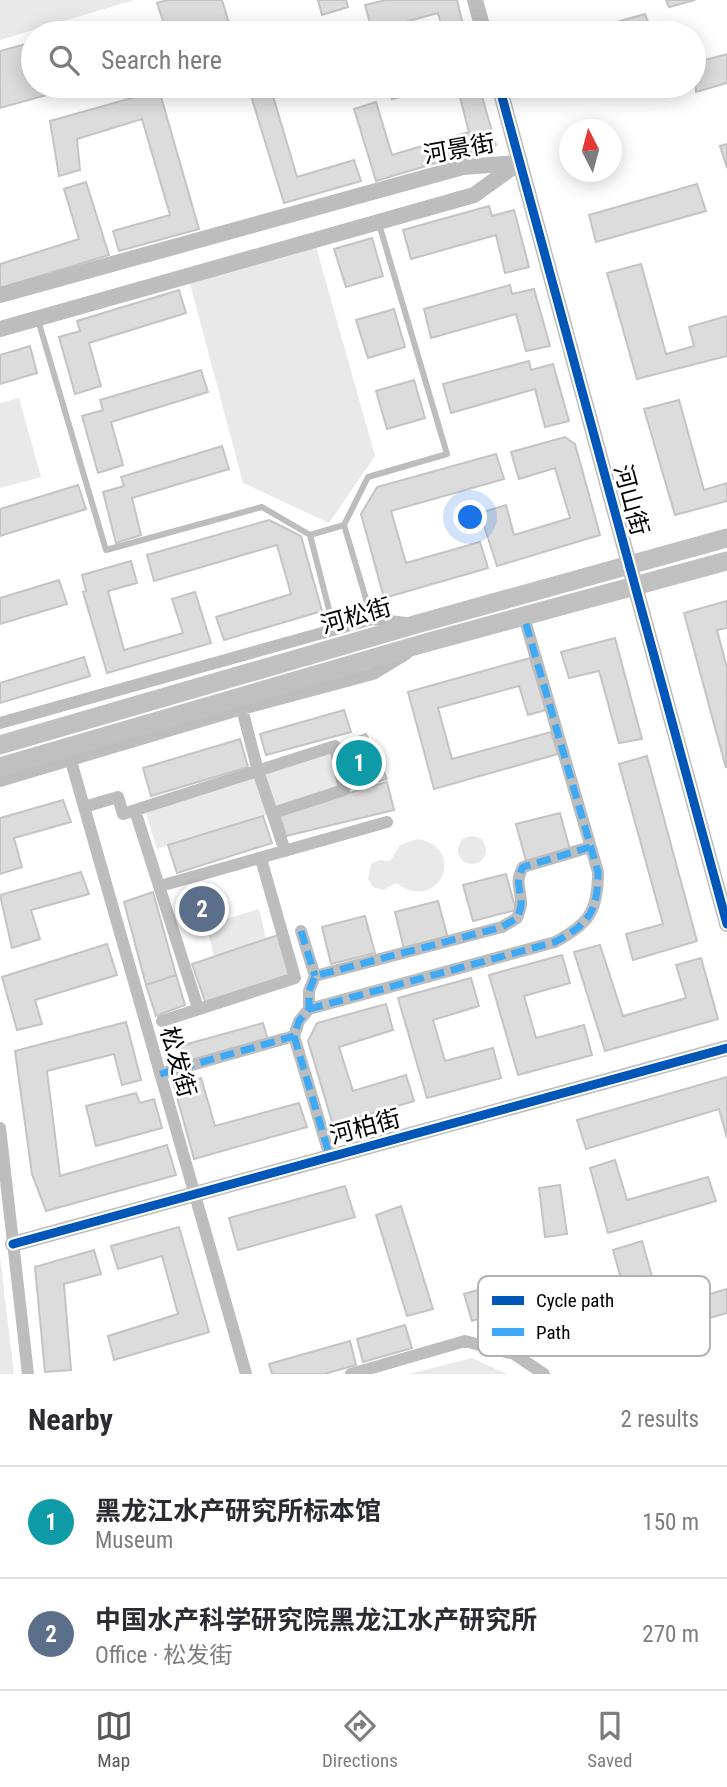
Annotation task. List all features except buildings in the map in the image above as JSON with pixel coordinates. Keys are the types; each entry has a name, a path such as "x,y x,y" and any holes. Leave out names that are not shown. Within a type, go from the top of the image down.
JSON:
{"main road":[{"name":"河松街","path":"0,745 417,624 727,538"},
{"path":"0,767 236,705 425,643 727,561"}],"street":[{"path":"475,0 481,21"},
{"name":"河山街","path":"502,98 727,923"},
{"name":"河景街","path":"0,329 474,195 520,162"},
{"name":"河景街","path":"0,295 463,167 520,162"},
{"path":"330,1157 294,1036 299,1021 309,1009 555,942 576,931 590,915 598,892 598,872 524,617"},
{"path":"0,723 372,619 417,624"},
{"path":"0,781 71,761 236,705 285,851"},
{"path":"84,807 118,797 123,814 335,746 344,790 274,813"},
{"name":"松发街","path":"71,761 246,1374"},
{"path":"137,817 198,1008"},
{"path":"160,886 387,822"},
{"path":"315,976 502,927 517,918 522,902 517,887 523,867 590,847"},
{"path":"162,1021 296,978 261,859"},
{"path":"301,931 315,976 309,991 309,1009"},
{"path":"160,1074 294,1036"},
{"name":"河柏街","path":"13,1244 727,1048"},
{"path":"0,1128 28,1374"},
{"path":"351,1374 465,1340 478,1344"},
{"path":"517,1356 544,1374"}],"lane":[{"path":"372,619 344,525 368,477 447,454 378,223"},
{"path":"38,318 106,550 262,506 310,535 334,629"},
{"path":"310,535 344,525"}],"shaded area":[{"path":"0,0 134,0 64,21 21,21 21,34 0,40"},
{"path":"315,243 375,456 329,523 243,483 189,280"},
{"path":"19,398 41,477 0,488 0,403"},
{"path":"335,746 344,790 157,849 144,806"},
{"path":"472,836 482,840 486,850 482,860 472,864 462,860 458,850 462,840"},
{"path":"417,839 432,844 441,853 444,864 442,876 436,885 426,891 412,891 396,883 383,890 373,887 368,879 371,864 380,860 390,861 400,845"},
{"path":"259,909 266,939 214,956 206,925"},
{"path":"0,1257 14,1374 0,1374"},
{"path":"472,1358 507,1374 409,1374"}],"marked path":[{"path":"309,1009 555,942 576,929 589,915 596,897 598,872 524,617"},
{"path":"160,1074 294,1036 299,1021 309,1009 309,991 315,976 502,927 517,918 521,903 519,880 523,867 590,847"},
{"path":"301,931 315,976"},
{"path":"294,1036 330,1157"}],"cycle path":[{"path":"502,98 727,924"},
{"path":"13,1244 727,1048"}],"place":[{"name":"黑龙江水产研究所标本馆","path":"359,763"},
{"name":"中国水产科学研究院黑龙江水产研究所","path":"202,909"}]}
